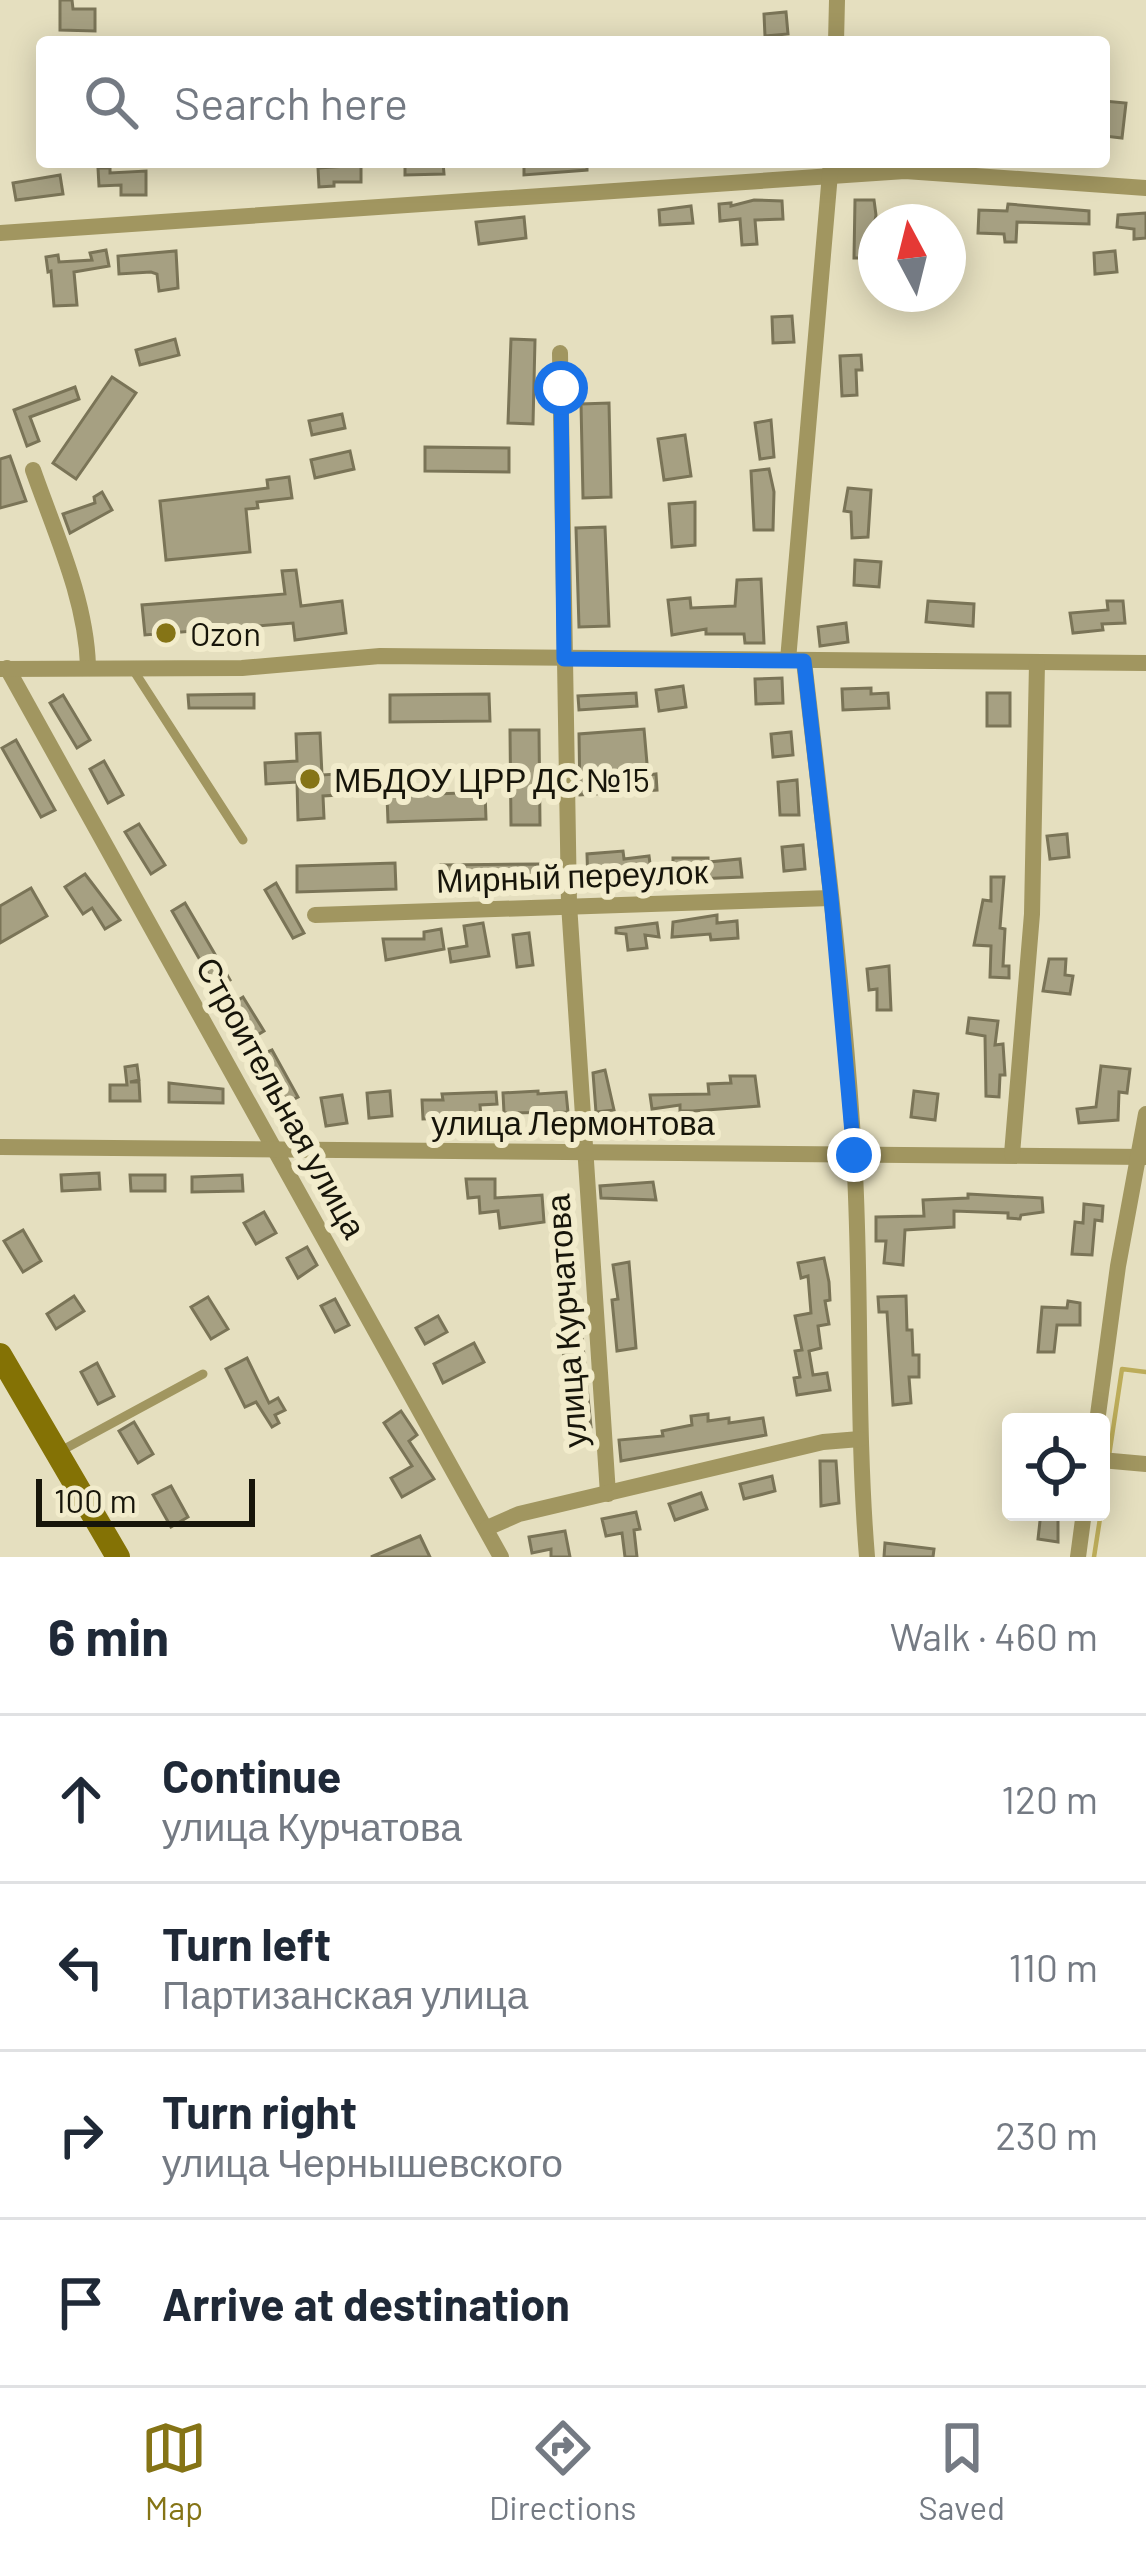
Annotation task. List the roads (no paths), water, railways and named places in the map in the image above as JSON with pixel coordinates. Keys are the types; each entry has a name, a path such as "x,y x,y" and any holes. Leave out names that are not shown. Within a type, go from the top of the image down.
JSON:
{"street":[{"path":"836,36 837,0"},
{"path":"0,233 831,169 1146,188"},
{"path":"831,169 796,660 831,898 854,1155 867,1557"},
{"name":"улица Курчатова","path":"560,353 569,904 608,1494"},
{"path":"33,470 87,636 88,666"},
{"path":"3,669 242,668 380,656 1146,663"},
{"path":"1012,1154 1032,914 1037,663"},
{"name":"Строительная улица","path":"3,669 278,1150 502,1557"},
{"name":"Мирный переулок","path":"314,916 831,898"},
{"path":"1098,1413 1146,1114"},
{"name":"улица Лермонтова","path":"0,1147 1141,1156"},
{"path":"0,1355 110,1554"},
{"path":"487,1528 519,1514 823,1442 860,1439"},
{"path":"1110,1461 1146,1464"},
{"path":"1078,1557 1083,1521"}],"lane":[{"path":"132,667 243,840"},
{"path":"57,1453 203,1374"}],"waterway":[{"path":"1110,1449 1122,1369 1146,1372"},
{"path":"1094,1557 1100,1521"}],"place":[{"name":"Ozon","path":"166,633"},
{"name":"МБДОУ ЦРР ДС №15","path":"310,779"}]}
